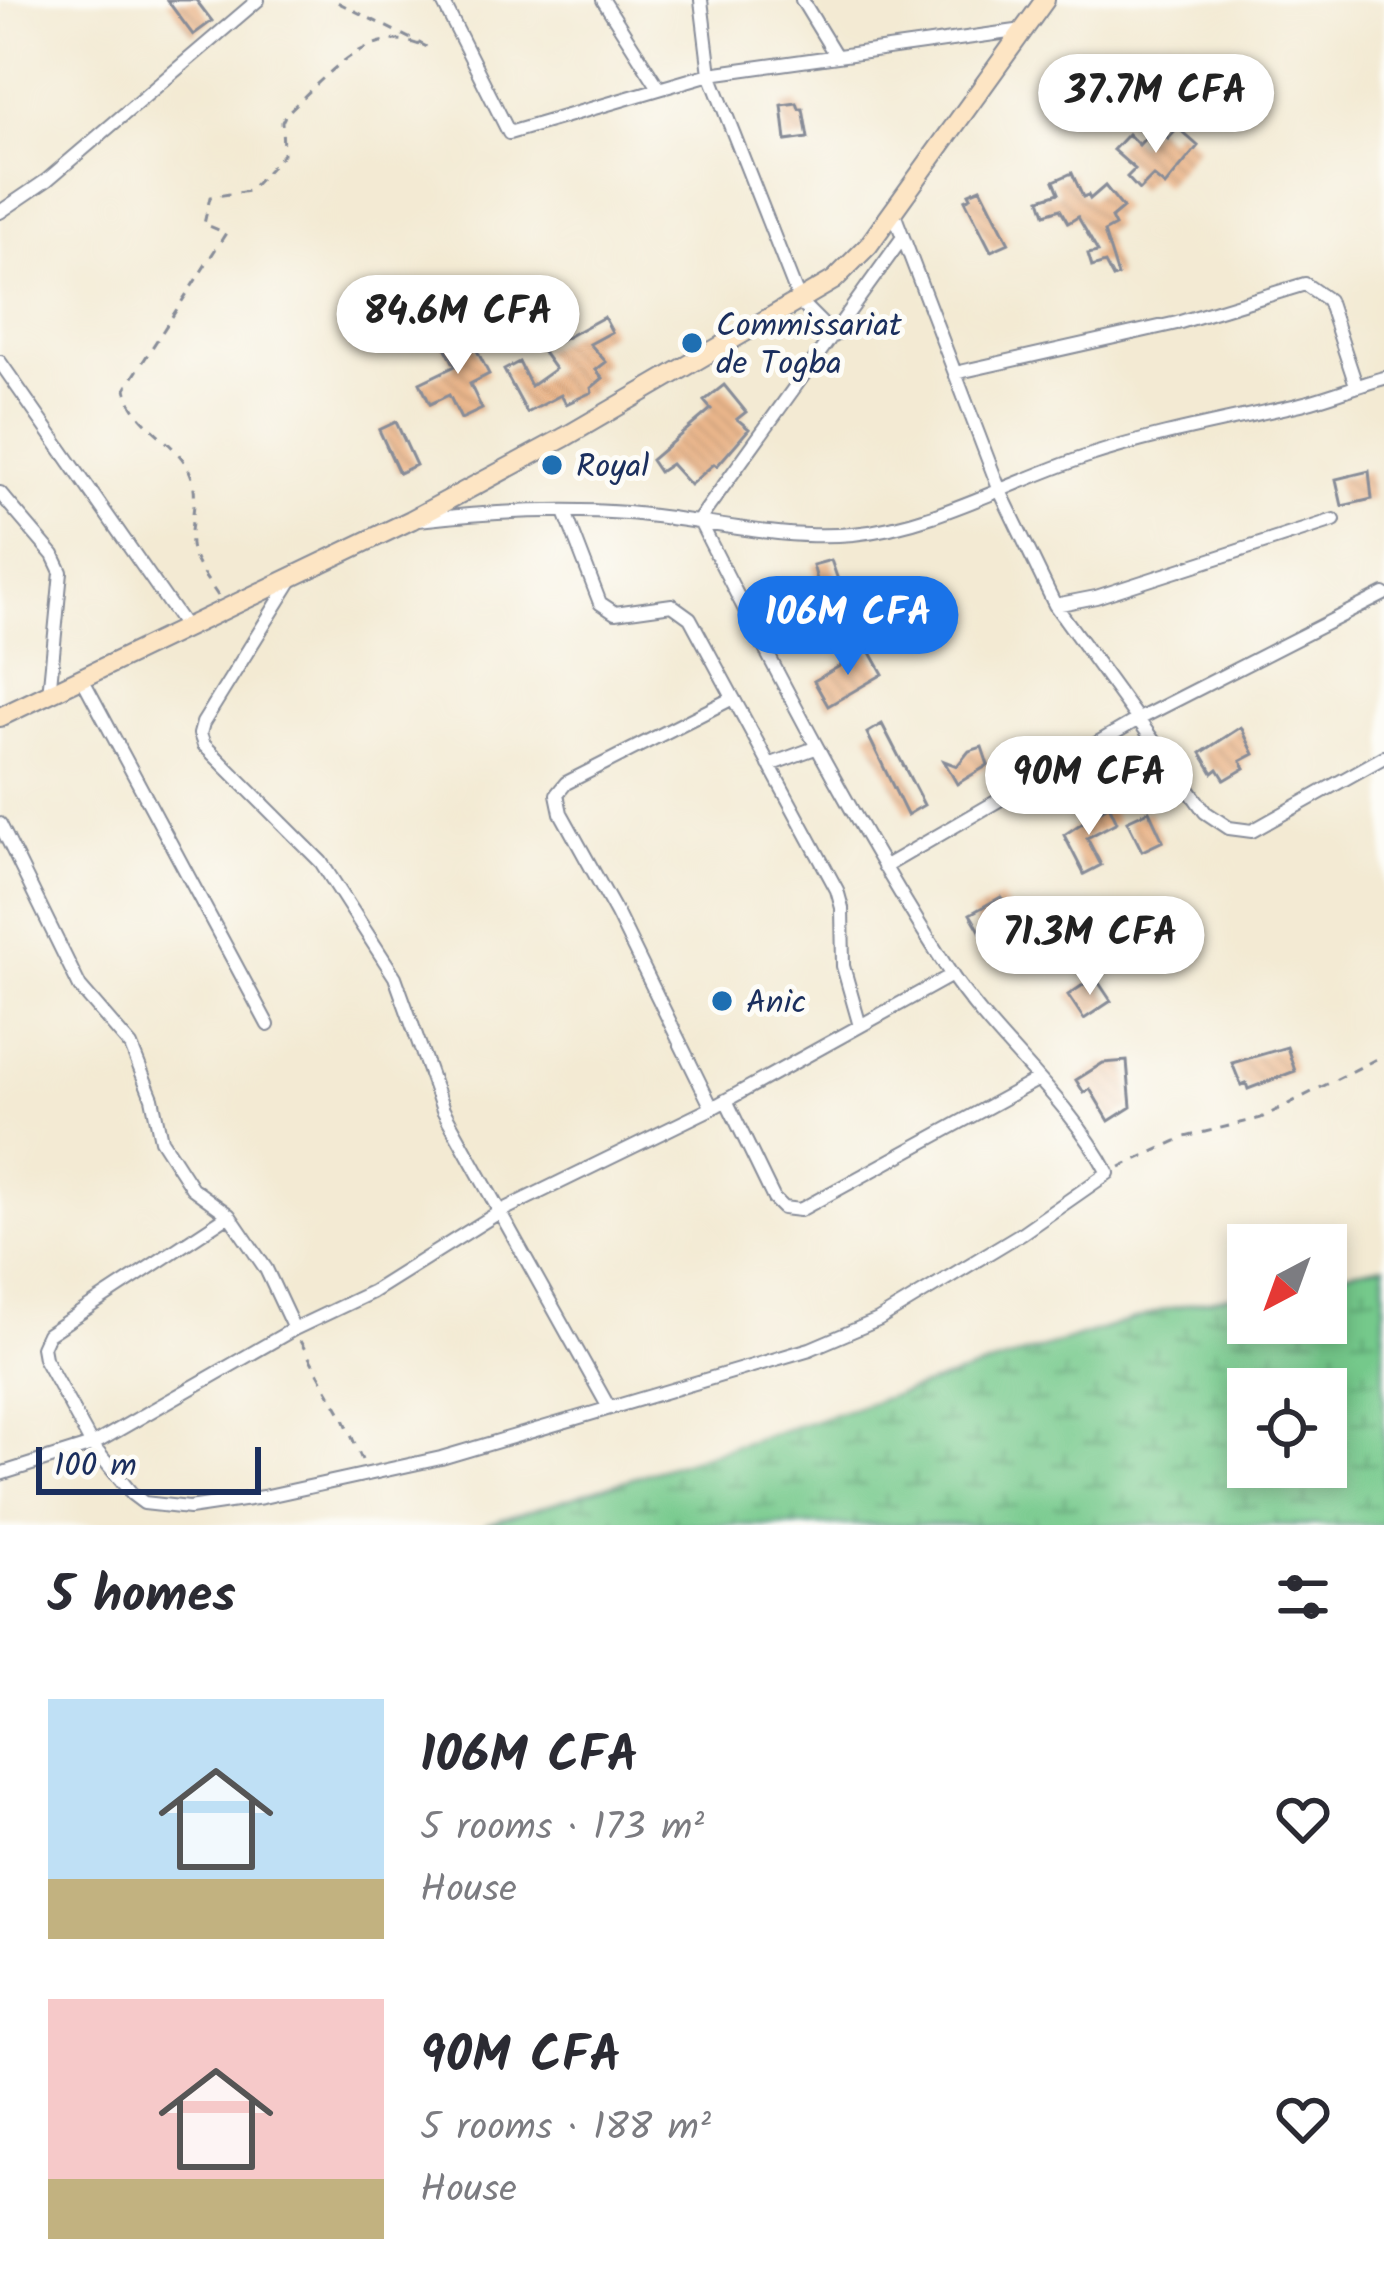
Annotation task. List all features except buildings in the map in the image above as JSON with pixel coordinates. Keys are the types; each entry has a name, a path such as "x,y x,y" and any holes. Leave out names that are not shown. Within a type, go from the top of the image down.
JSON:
{"street":[{"path":"0,212 47,180 258,0"},
{"path":"442,0 509,133 710,74 1024,30"},
{"path":"603,0 659,88"},
{"path":"701,0 710,74 800,302 834,336"},
{"path":"802,0 836,56"},
{"path":"0,717 411,520 800,302 852,264 1046,0"},
{"path":"893,211 1000,491 1055,605 1204,812 1228,828 1252,831 1384,757"},
{"path":"699,520 903,237"},
{"path":"955,373 1177,323 1305,284 1328,300 1356,386"},
{"path":"0,362 186,628"},
{"path":"411,520 496,511 565,512 699,520 808,535 853,534 898,526 1084,458 1180,430 1304,404 1384,379"},
{"path":"0,493 53,555 61,572 49,695"},
{"path":"565,512 600,603 615,613 673,605 683,610 837,890 843,966 860,1025"},
{"path":"229,1215 48,1334 41,1347 92,1445 132,1494 158,1506 189,1508 441,1458 810,1349 878,1320 1022,1233 1108,1173 1070,1114 952,975 884,867 815,748 699,520"},
{"path":"1055,605 1096,597 1334,520"},
{"path":"293,578 200,734 204,745 321,862 395,977 443,1110 608,1406"},
{"path":"884,867 1135,721 1384,594"},
{"path":"82,680 268,1025"},
{"path":"712,1108 617,914 561,813 557,794 566,783 733,698"},
{"path":"770,765 815,748"},
{"path":"0,824 80,987 131,1046 152,1098 161,1140 192,1188 229,1215 266,1269 294,1329"},
{"path":"0,1474 92,1445 294,1329 371,1292 501,1211 712,1108 952,975"},
{"path":"726,1100 774,1199 783,1208 800,1210 1037,1080"}],"path":[{"path":"226,609 191,545 196,488 191,472 173,446 135,412 126,388 226,233 204,224 210,197 249,191 283,154 286,114 359,52 396,40 427,47 333,0"},
{"path":"1108,1173 1185,1137 1261,1118 1384,1055"},
{"path":"294,1329 343,1417 367,1474"}],"green space":[{"path":"1384,1265 1384,1525 484,1525 1167,1309 1227,1296 1227,1344 1347,1344 1347,1272"}],"place":[{"name":"Commissariat de Togba","path":"692,343"},
{"name":"Royal","path":"552,465"},
{"name":"Anic","path":"722,1001"}]}
